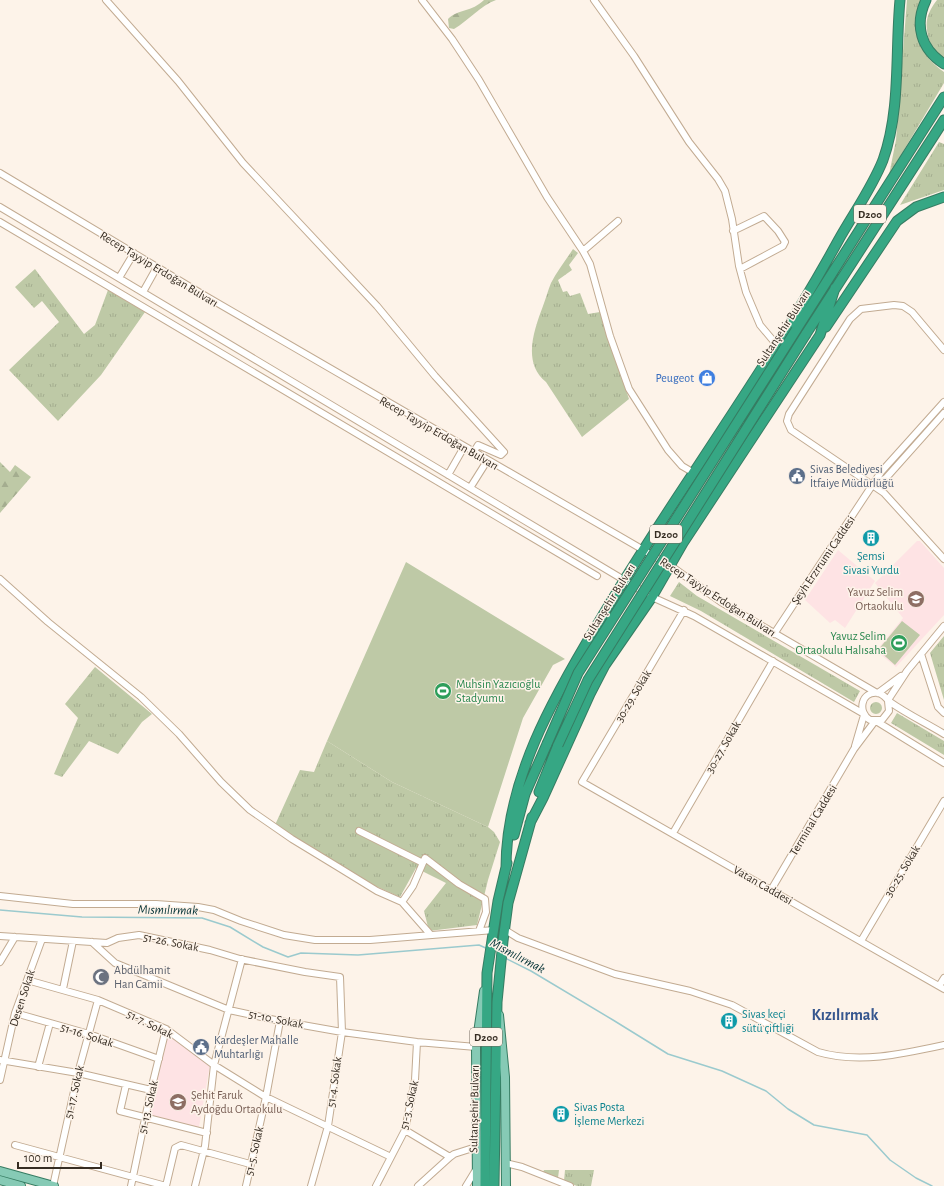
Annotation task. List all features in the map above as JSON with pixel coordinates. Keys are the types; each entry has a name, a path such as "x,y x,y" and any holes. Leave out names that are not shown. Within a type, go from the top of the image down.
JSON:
{"highway":[{"path":"926,0 922,13 921,26 923,40 931,54 944,64"},
{"path":"506,868 506,848 516,797 525,769 548,711 575,660 642,551 694,473 815,282 876,175 889,136 894,106 898,1"},
{"name":"Sultanşehir Bulvarı","path":"494,1186 490,1102 487,973 498,901 525,794 578,673 944,97"},
{"name":"Sultanşehir Bulvarı","path":"485,1186 498,1002 508,903 537,798 558,746 588,680 835,288 944,120"},
{"path":"815,282 900,167"},
{"path":"530,823 605,664 652,597 683,543 820,335 897,221 916,207 944,197"},
{"path":"820,335 835,288"}],"main road":[{"path":"477,1186 476,1047 487,973"},
{"path":"498,1002 504,1058 506,1186"},
{"path":"0,1171 53,1186"},
{"path":"0,1180 21,1186"}],"street":[{"path":"106,0 178,81 243,163 377,306 434,376 504,452 501,455 478,445 473,453"},
{"path":"422,0 452,39 479,80 547,197 590,264 610,336 629,389 668,450 682,466 694,473"},
{"path":"594,0 634,56 689,142 718,179 727,197 740,269 746,292 760,325 776,344"},
{"name":"Recep Tayyip Erdoğan Bulvarı","path":"0,173 157,268 642,551 671,566 721,602 877,693"},
{"name":"Recep Tayyip Erdoğan Bulvarı","path":"0,207 652,597 684,610 864,714"},
{"path":"733,231 764,216 778,231 785,242 783,246 740,269"},
{"path":"583,251 618,221"},
{"path":"0,222 597,576"},
{"path":"119,278 134,253"},
{"path":"143,292 157,268"},
{"path":"124,296 131,285"},
{"path":"944,350 908,308 899,305 861,309 850,319 789,414 787,422 791,430 884,493 944,559"},
{"name":"Şeyh Erzrrumi Caddesi","path":"774,634 881,472 944,402"},
{"name":"Şeyh Erzrrumi Caddesi","path":"872,486 886,478 944,413"},
{"path":"448,475 464,447"},
{"path":"470,488 487,461"},
{"path":"452,489 458,481"},
{"path":"0,579 48,622 146,702 179,734 221,782 250,810 292,839 378,891 402,902 430,934"},
{"name":"30-29. Sokak","path":"582,782 684,610"},
{"path":"876,721 883,719 888,714 890,708 888,701 907,671 944,626"},
{"path":"921,654 938,707 944,713"},
{"name":"30-27. Sokak","path":"673,833 772,662"},
{"path":"907,671 877,693 868,695 864,700 862,707 864,714 869,719 876,721 944,763"},
{"path":"877,693 944,734"},
{"name":"Terminal Caddesi","path":"854,749 864,714"},
{"name":"Terminal Caddesi","path":"771,890 854,749 876,721"},
{"name":"Vatan Caddesi","path":"582,782 942,988"},
{"name":"30-25. Sokak","path":"861,941 944,801"},
{"path":"359,831 423,863"},
{"path":"402,902 413,886 425,858 459,884 485,899 486,912 479,931"},
{"path":"0,896 73,904 156,904 198,907 214,910 241,921 284,935 315,940 370,940 479,931 494,934"},
{"path":"505,930 518,938 616,974 690,991 732,1006 818,1052 832,1056 892,1056 944,1045"},
{"name":"51-26. Sokak","path":"0,936 107,943 118,938 139,935 305,972 340,976"},
{"path":"0,962 15,937"},
{"name":"Desen Sokak","path":"0,1080 2,1061 15,1013 42,939"},
{"path":"63,989 73,941"},
{"name":"51-10. Sokak","path":"92,942 115,963 229,1010 342,1032 417,1042 476,1047"},
{"path":"195,1186 207,1133 214,1065 242,959"},
{"name":"51-4. Sokak","path":"311,1186 328,1126 342,1032 340,976"},
{"path":"942,988 944,978"},
{"name":"51-7. Sokak","path":"27,980 98,1000 166,1029 214,1065 266,1097 391,1157"},
{"name":"51-17. Sokak","path":"53,1186 78,1073 98,1000"},
{"name":"51-16. Sokak","path":"15,1013 89,1034 159,1059"},
{"name":"51-5. Sokak","path":"246,1186 266,1097 280,1021"},
{"path":"38,1067 50,1023"},
{"name":"51-13. Sokak","path":"131,1186 151,1090 166,1029"},
{"name":"51-3. Sokak","path":"376,1186 405,1130 415,1080 417,1042"},
{"path":"2,1061 78,1073 151,1090"},
{"path":"126,1085 120,1111 145,1119 207,1133"},
{"path":"405,1130 450,1157"},
{"path":"15,1145 166,1186 177,1146 181,1145 204,1150 250,1164"},
{"path":"418,1186 454,1154 476,1147"},
{"path":"505,1162 522,1166 570,1186"},
{"path":"466,1186 476,1168"}],"shaded area":[{"name":"Yavuz Selim Ortaokulu","path":"917,541 920,541 944,568 944,615 896,667 876,651 903,618 875,583"},
{"path":"838,550 875,581 845,628 835,620 830,623 805,600"},
{"path":"168,1033 210,1065 199,1127 148,1116"}],"green space":[{"path":"484,0 496,0 480,9 454,29 449,28 448,19 456,14 475,7"},
{"path":"907,0 922,0 917,22 919,40 927,57 944,72 944,83 889,175 896,140"},
{"path":"937,0 944,0 944,58 932,47 927,31 928,15"},
{"path":"939,142 944,144 944,190 900,205"},
{"path":"573,249 578,253 569,265 572,270 558,280 563,292 567,291 570,296 580,293 588,314 600,312 629,399 582,437 546,382 539,374 534,365 532,356 532,346 536,325 550,286 556,274"},
{"path":"35,269 84,334 95,325 108,290 145,312 101,375 58,421 9,370 59,322 42,301 34,308 15,287"},
{"path":"0,462 10,472 15,465 31,477 0,513"},
{"name":"Muhsin Yazıcıoğlu Stadyumu","path":"406,562 565,659 553,665 523,718 488,827 392,782 327,741"},
{"path":"679,582 697,596 860,691 854,702 701,611 670,596"},
{"name":"Yavuz Selim Ortaokulu Halısaha","path":"902,621 920,635 895,665 878,650"},
{"path":"944,636 944,700 930,653"},
{"path":"95,667 152,714 142,722 118,754 89,741 62,777 54,774 78,718 65,704"},
{"path":"874,702 878,702 882,708 878,714 874,714 870,710 870,706"},
{"path":"897,713 944,741 944,755 891,723"},
{"path":"327,741 392,782 488,827 494,832 500,842 488,880 477,925 429,931 424,911 446,883 416,868 400,897 371,884 275,825 300,770 314,772"},
{"path":"544,1170 559,1170 558,1178 543,1172"},
{"path":"565,1170 594,1170 591,1186 577,1186 564,1181"}],"waterway":[{"name":"Mısmılırmak","path":"0,910 82,917 202,918 230,927 263,947 288,957 301,953 358,955 479,945 488,949"},
{"name":"Mısmılırmak","path":"505,958 531,971 668,1054 722,1071 766,1091 788,1109 814,1125 867,1135 890,1160 916,1178 932,1186"}],"place":[{"name":"Peugeot","path":"707,378"},
{"name":"Sivas Belediyesi İtfaiye Müdürlüğü","path":"797,476"},
{"name":"Şemsi Sivasi Yurdu","path":"871,538"},
{"name":"Yavuz Selim Ortaokulu","path":"916,599"},
{"name":"Yavuz Selim Ortaokulu Halısaha","path":"899,643"},
{"name":"Muhsin Yazıcıoğlu Stadyumu","path":"443,691"},
{"name":"Abdülhamit Han Camii","path":"101,977"},
{"name":"Sivas keçi sütü çiftliği","path":"729,1021"},
{"name":"Kardeşler Mahalle Muhtarlığı","path":"201,1047"},
{"name":"Şehit Faruk Aydoğdu Ortaokulu","path":"178,1102"},
{"name":"Sivas Posta İşleme Merkezi","path":"561,1114"}],"district":[{"name":"Kızılırmak","path":"845,1014"}]}
